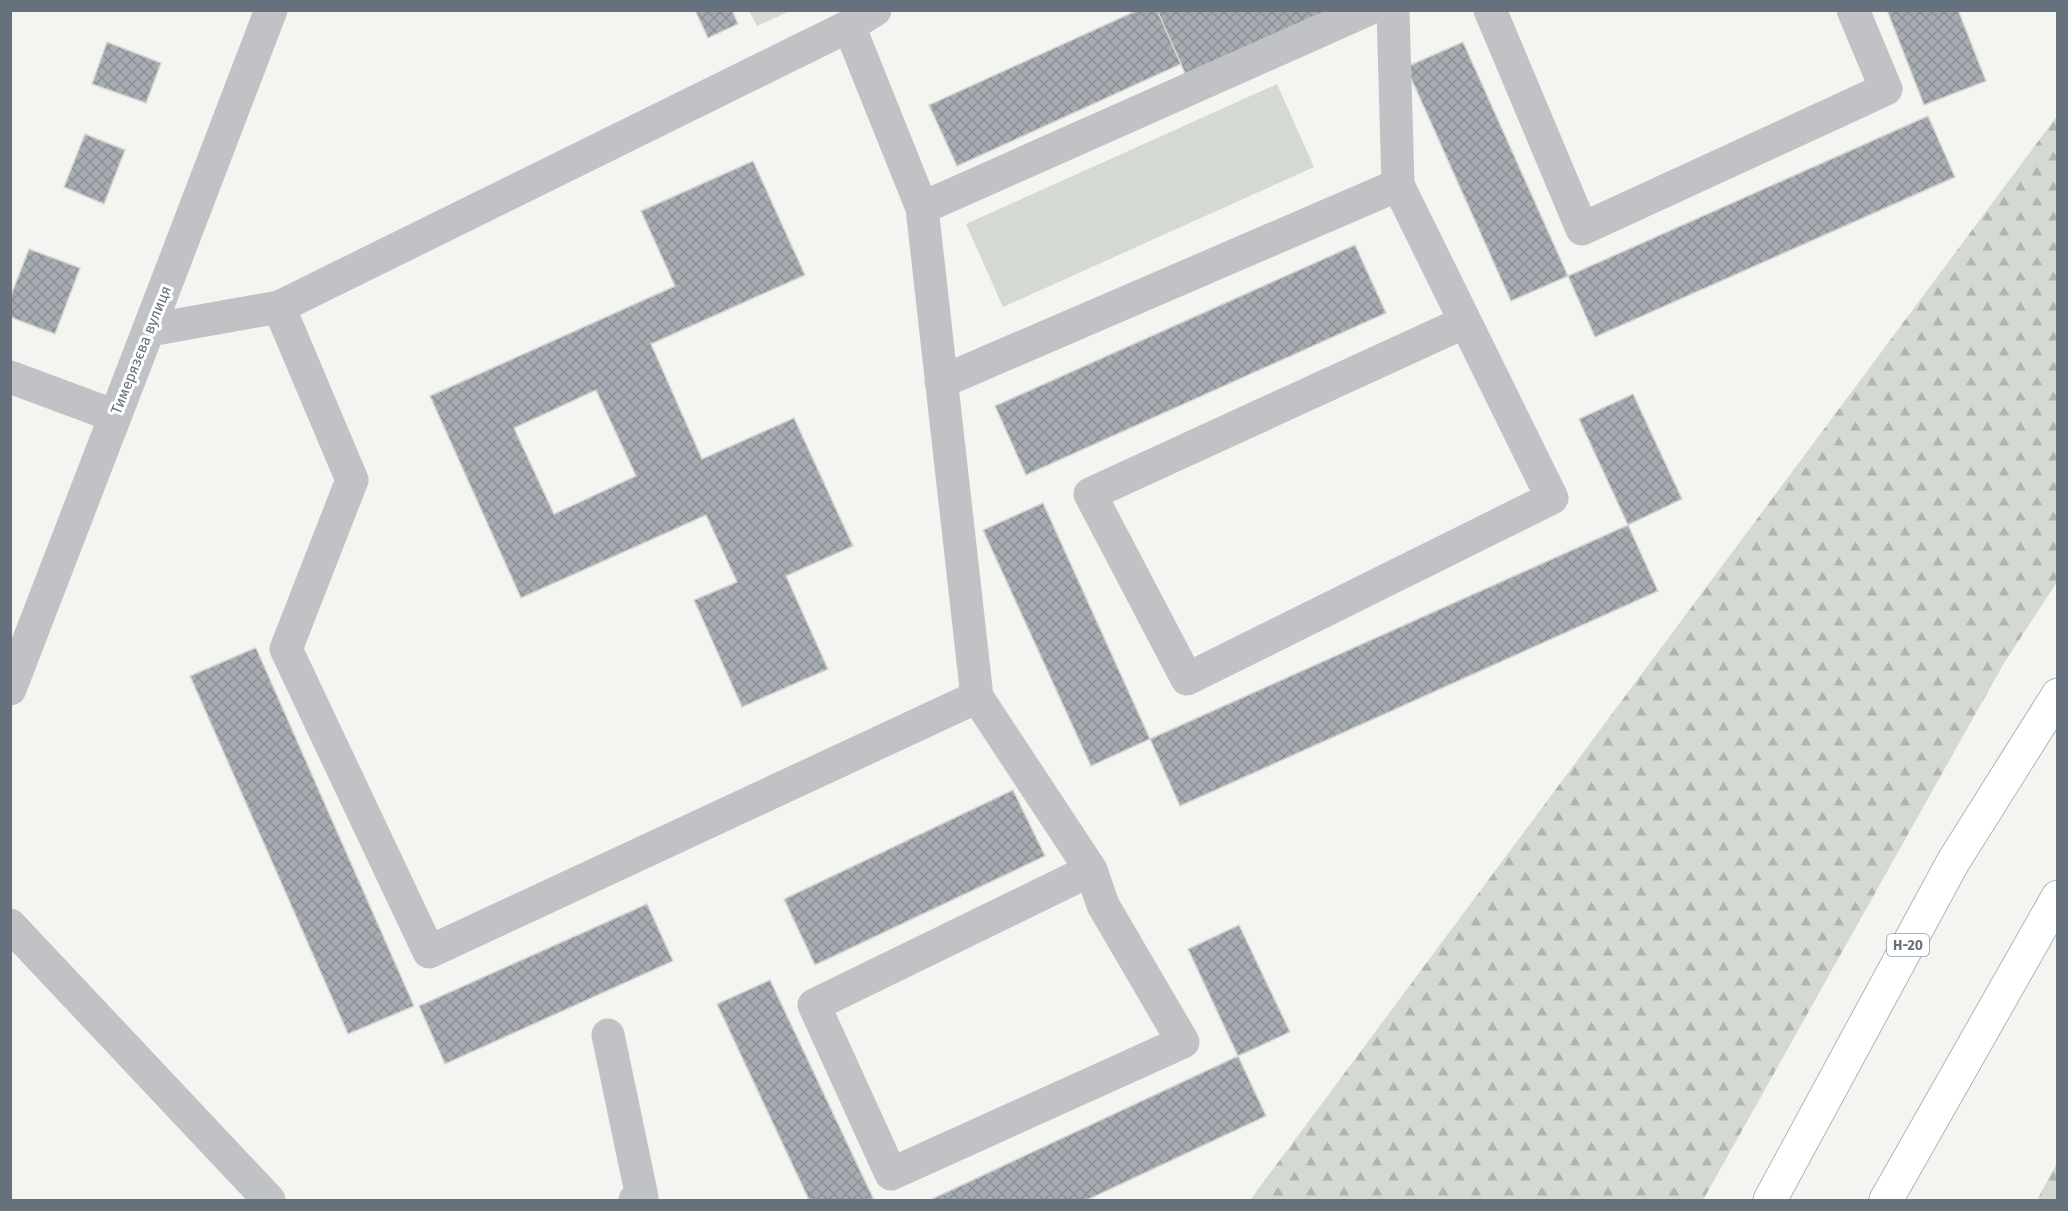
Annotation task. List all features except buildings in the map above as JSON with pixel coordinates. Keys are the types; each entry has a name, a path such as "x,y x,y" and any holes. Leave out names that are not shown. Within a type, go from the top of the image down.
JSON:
{"main road":[{"name":"Н-20","path":"1779,1197 1953,862 2058,695"},
{"path":"1886,1200 2058,897"}],"street":[{"name":"Тимерязєва вулиця","path":"10,688 150,330 271,10"},
{"path":"921,208 1367,10"},
{"path":"1393,10 1398,186 1552,498 1187,679 1090,494 1465,322"},
{"path":"1490,10 1582,229 1886,89 1853,10"},
{"path":"150,330 279,307 862,18 921,208 977,697 1090,870 1103,905 1183,1042 891,1174 814,1005 1090,870"},
{"path":"941,382 1398,186"},
{"path":"279,307 352,480 286,650 429,952 977,697"},
{"path":"10,377 115,416"},
{"path":"10,925 269,1200"},
{"path":"608,1035 641,1199"}],"green space":[{"path":"749,11 790,11 757,26"},
{"path":"1277,84 1314,167 1003,307 966,224"},
{"path":"2057,116 2057,582 2004,663 1703,1200 1250,1200"},
{"path":"2057,1163 2057,1200 2037,1200"}]}
